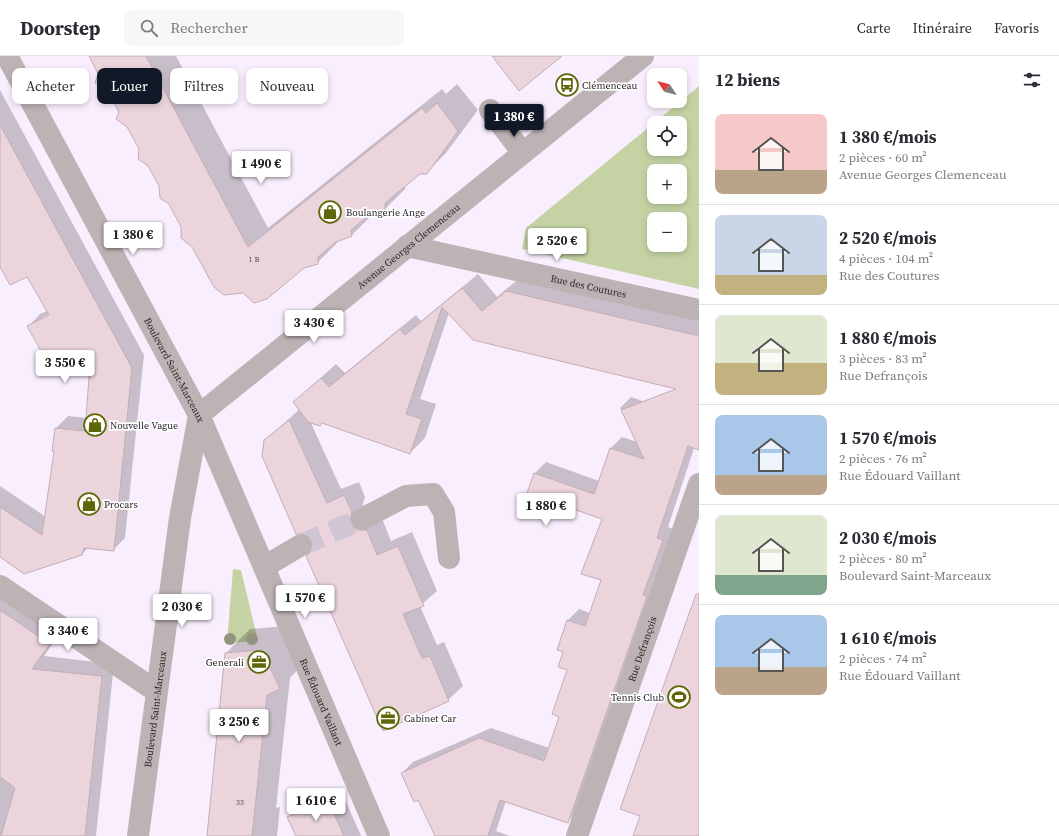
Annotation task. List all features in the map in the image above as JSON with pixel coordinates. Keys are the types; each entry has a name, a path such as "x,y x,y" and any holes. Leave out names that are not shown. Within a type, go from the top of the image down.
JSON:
{"street":[{"name":"Boulevard Saint-Marceaux","path":"7,56 199,415 185,482 156,690 138,836"},
{"name":"Avenue Georges Clemenceau","path":"199,415 643,56"},
{"path":"490,110 523,153"},
{"name":"Rue des Coutures","path":"407,246 699,310"},
{"name":"Rue Édouard Vaillant","path":"199,415 379,836"},
{"name":"Rue Defrançois","path":"577,836 699,484"},
{"path":"362,519 406,496 432,494 444,512 449,558"},
{"path":"264,567 301,544"},
{"path":"0,586 156,690"}],"green space":[{"path":"699,86 699,289 522,249 526,228 647,129 647,156 687,156 687,116 662,116 672,108 687,108 687,96"},
{"path":"233,569 241,570 258,641 227,643"}],"building":[{"path":"89,56 146,56 152,68 97,68 97,72"},
{"path":"492,56 562,56 519,91"},
{"path":"162,86 170,101 170,104 172,104 248,247 422,108 426,113 437,103 458,131 427,174 420,174 385,203 385,210 373,212 351,230 352,236 336,242 318,257 318,264 304,268 267,299 254,303 243,293 224,295 214,287 192,247 181,238 181,227 169,204 160,198 159,186 148,166 138,159 139,149 127,127 116,119 119,112 115,104 162,104"},
{"path":"0,125 132,368 114,551 84,548 82,555 24,574 0,557 0,507 42,535 54,451 52,451 55,428 85,431 91,350 54,374 27,326 49,315 27,277 10,285 0,267"},
{"path":"462,288 482,311 506,291 699,336 699,450 688,446 657,538 663,540 643,595 647,596 568,823 500,800 488,836 435,836 418,800 414,802 401,773 479,738 544,761 559,717 552,714 567,670 558,667 563,652 557,650 567,620 585,626 601,580 581,574 602,519 527,493 534,473 594,494 610,448 644,459 621,410 676,389 473,340 442,307 406,414 422,419 410,454 322,423 320,426 308,422 293,402 321,378 329,387 400,329 405,335"},
{"path":"289,420 327,503 344,495 352,512 350,519 351,525 356,530 367,530 377,555 398,546 424,606 403,614 422,658 430,656 449,701 383,731 306,556 312,551 312,539 307,534 296,534 262,456 264,440"},
{"name":"Tennis Club","path":"696,594 699,594 699,836 633,836 640,816 620,809"},
{"path":"0,610 50,644 32,669 102,676 85,836 1,836 15,788 0,777"},
{"path":"262,650 280,689 267,695 252,836 207,836 225,653"},
{"path":"328,800 344,836 296,836 287,817"}],"tunnel":[{"path":"301,545 362,519"}],"place":[{"name":"Clémenceau","path":"567,85"},
{"name":"Boulangerie Ange","path":"330,212"},
{"name":"Nouvelle Vague","path":"95,425"},
{"name":"Procars","path":"89,504"},
{"name":"Generali","path":"259,662"},
{"name":"Tennis Club","path":"679,697"},
{"name":"Cabinet Car","path":"388,718"}]}
